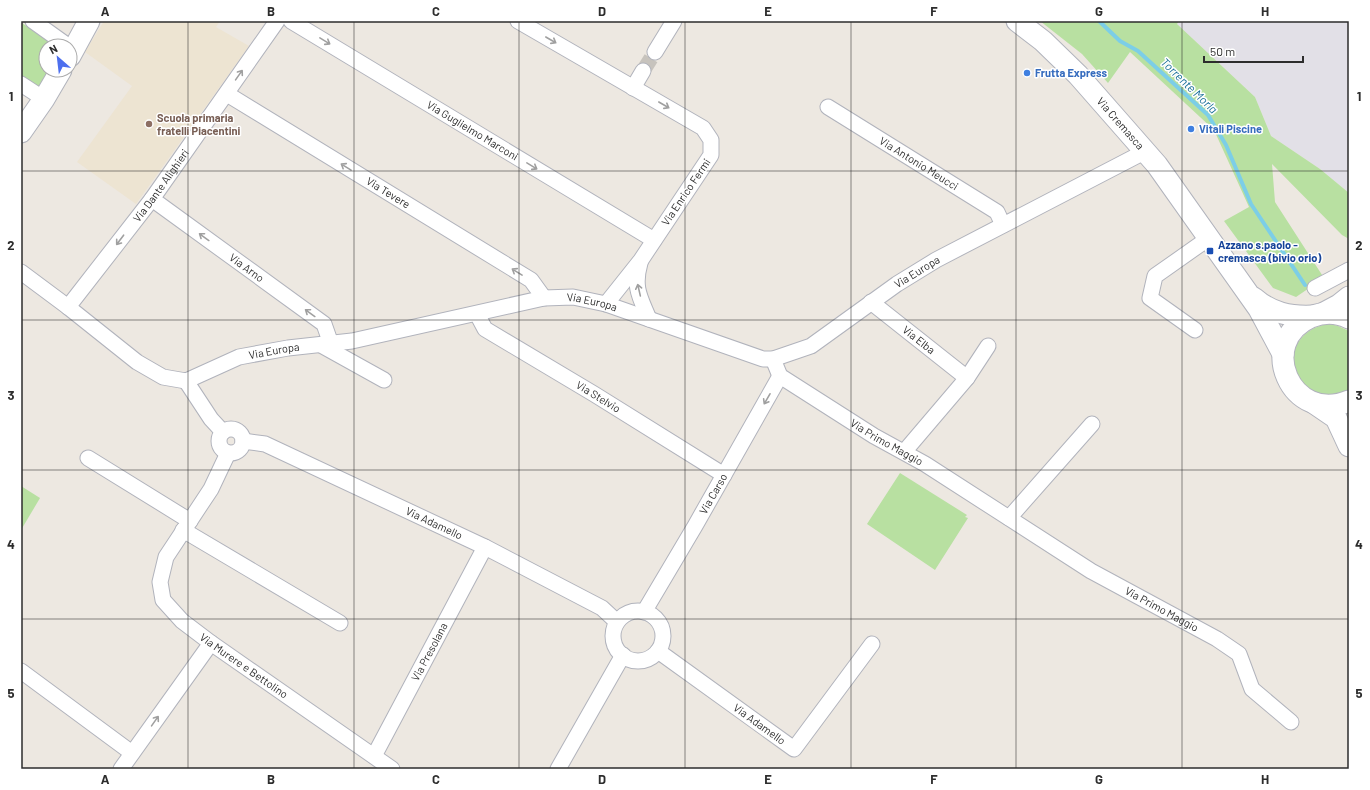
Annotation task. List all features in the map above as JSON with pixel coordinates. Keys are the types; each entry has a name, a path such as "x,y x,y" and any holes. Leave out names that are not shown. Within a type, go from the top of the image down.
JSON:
{"main road":[{"path":"78,39 89,21"},
{"name":"Via Cremasca","path":"1018,21 1043,41 1078,75 1146,151 1249,295 1268,324 1283,354"},
{"path":"21,132 56,78"},
{"name":"Via Cremasca","path":"1249,295 1262,305 1277,313 1289,316 1339,314 1349,318"},
{"path":"1349,297 1339,305 1305,320 1292,331 1284,346 1283,354 1283,368 1288,381 1296,392 1302,397 1314,403 1336,418 1349,446"},
{"path":"1314,403 1329,405 1349,401"}],"street":[{"path":"33,21 55,38"},
{"name":"Via Dante Alighieri","path":"68,307 152,199 277,21"},
{"name":"Via Guglielmo Marconi","path":"291,21 654,240"},
{"name":"Via Enrico Fermi","path":"518,21 703,128 711,140 711,155 641,260 606,304"},
{"path":"655,52 674,21"},
{"path":"633,88 643,72"},
{"path":"21,84 44,99"},
{"name":"Via Tevere","path":"227,94 531,280 544,298"},
{"name":"Via Antonio Meucci","path":"828,107 997,212 1003,225"},
{"name":"Via Europa","path":"186,381 239,357 288,348 352,341 544,298 573,298 606,304 763,359 773,359 811,346 872,302 936,260 1146,151"},
{"name":"Via Arno","path":"152,199 324,324 326,344"},
{"path":"1195,330 1150,298 1155,276 1209,238"},
{"name":"Via Enrico Fermi","path":"641,260 637,273 637,289 649,319"},
{"path":"1315,288 1349,270"},
{"path":"21,272 137,362 164,378 186,381 212,419 223,432"},
{"name":"Via Elba","path":"872,302 967,378"},
{"name":"Via Stelvio","path":"477,314 485,329 594,394 724,475"},
{"path":"326,344 384,380"},
{"path":"904,452 967,378 988,346"},
{"path":"773,359 780,376"},
{"name":"Via Carso","path":"644,612 780,376"},
{"name":"Via Primo Maggio","path":"780,376 874,436 926,464 1091,570 1217,639 1239,654 1252,689 1291,722"},
{"path":"1010,518 1092,424"},
{"path":"228,453 221,448 218,440 223,432 232,429 240,433 243,441"},
{"name":"Via Murere e Bettolino","path":"243,441 238,450 228,453 211,489 166,557 160,582 163,600 182,621 211,643 392,769"},
{"name":"Via Adamello","path":"243,441 265,444 485,547 602,608 617,622"},
{"path":"88,458 187,526 340,623"},
{"name":"Via Presolana","path":"374,756 485,547"},
{"path":"637,611 644,612 655,618 661,628 663,636 662,644 658,651 652,656 645,659 629,659 618,650 614,643 614,629 622,616 637,611"},
{"path":"121,769 211,643"},
{"name":"Via Adamello","path":"658,651 794,749 872,644"},
{"path":"558,769 623,655"},
{"path":"21,671 132,753"}],"shaded area":[{"name":"Scuola primaria fratelli Piacentini","path":"104,21 220,21 216,27 249,46 136,204 77,162 132,86 85,52"},
{"path":"1179,21 1349,21 1349,193 1320,169 1271,136 1255,97 1177,24"}],"green space":[{"path":"1040,21 1179,21 1177,24 1255,97 1271,136 1320,169 1349,193 1349,239 1342,235 1272,164 1275,202 1324,278 1296,297 1273,288 1224,221 1249,207 1214,130 1130,52 1108,83 1082,54"},
{"path":"22,23 44,38 38,38 38,78 44,78 38,89 21,77"},
{"path":"1330,324 1349,331 1349,390 1342,393 1322,395 1308,389 1299,380 1294,369 1293,357 1297,346 1304,335 1315,328"},
{"path":"900,473 967,515 965,517 968,518 935,570 867,524"},
{"path":"21,486 40,498 21,530"}],"waterway":[{"name":"Torrente Morla","path":"1099,21 1120,41 1138,51 1208,115 1226,145 1251,204 1305,285"}],"tunnel":[{"path":"643,71 655,52"}],"place":[{"name":"Frutta Express","path":"1027,73"},
{"name":"Scuola primaria fratelli Piacentini","path":"149,124"},
{"name":"Vitali Piscine","path":"1191,129"},
{"name":"Azzano s.paolo - cremasca (bivio orio)","path":"1210,251"}]}
